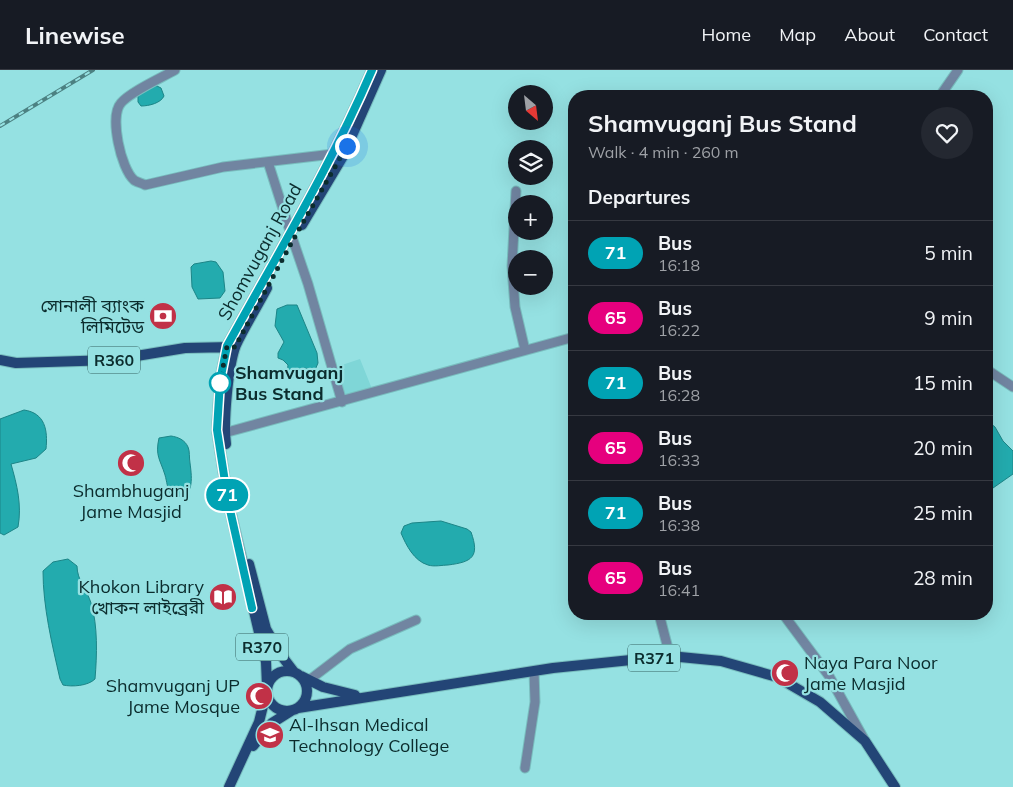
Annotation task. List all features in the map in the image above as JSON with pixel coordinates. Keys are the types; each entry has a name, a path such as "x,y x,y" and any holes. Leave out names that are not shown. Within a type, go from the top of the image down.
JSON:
{"main road":[{"name":"Shomvuganj Road","path":"267,689 266,662 228,501 217,430 220,381 231,347 292,236 350,120 372,70"},
{"name":"Shomvuganj Road","path":"292,236 342,158 381,70"},
{"name":"Shomvuganj Road","path":"231,347 224,433 233,500 266,628 282,655 301,676"},
{"name":"R360","path":"0,360 16,363 112,360 185,348 231,347"},
{"name":"R371","path":"243,759 272,723 295,709 366,696 534,671 670,656 721,660 777,677 820,702 865,741 895,787"},
{"path":"288,671 301,676 307,692 303,704 295,709 281,710 271,704 267,689 274,675 288,671"},
{"name":"R371","path":"301,676 343,693 366,696"},
{"name":"R370","path":"229,787 259,722 267,689"}],"street":[{"path":"175,70 164,72 120,103 115,115 116,128 125,166 134,180 145,185 223,167 333,154"},
{"path":"944,90 958,70"},
{"path":"268,162 308,284 342,402"},
{"path":"516,190 512,266 515,307 525,350"},
{"path":"224,433 568,339"},
{"path":"993,374 1013,387"},
{"path":"301,676 350,649 416,620"},
{"path":"661,620 670,656"},
{"path":"787,620 829,676 865,741"},
{"path":"525,768 535,702 534,671"}],"shaded area":[{"path":"155,85 161,88 164,96 154,104 141,106 138,102 138,96 142,91"},
{"path":"216,262 223,272 225,291 220,298 198,299 192,287 191,267 194,264"},
{"path":"287,305 297,305 317,353 318,363 315,370 304,368 291,378 287,374 288,365 278,358 278,353 284,342 275,326 277,309"},
{"path":"360,359 372,389 343,401 333,368"},
{"path":"24,410 37,415 44,423 46,449 36,458 11,464 18,495 19,519 18,527 4,535 0,533 0,419"},
{"path":"993,425 1003,441 1013,451 1013,474 993,488"},
{"path":"171,436 183,441 189,450 190,487 188,492 179,496 171,495 158,453 159,438"},
{"path":"441,521 471,532 475,547 472,557 463,562 430,566 423,563 411,552 401,533 404,526 412,523"},
{"path":"68,559 77,566 80,580 91,603 96,631 95,679 84,685 75,686 63,685 60,679 48,625 43,585 43,571 53,562"}],"railway":[{"path":"0,126 93,70"}],"bus line":[{"name":"71","path":"252,608 228,501 217,430 220,381 227,346 333,154 372,70"}],"place":[{"name":"সোনালী ব্যাংক লিমিটেড","path":"163,316"},
{"name":"Shamvuganj Bus Stand","path":"220,383"},
{"name":"Shambhuganj Jame Masjid","path":"131,463"},
{"name":"Khokon Library খোকন লাইব্রেরী","path":"223,597"},
{"name":"Naya Para Noor Jame Masjid","path":"785,673"},
{"name":"Shamvuganj UP Jame Mosque","path":"259,696"},
{"name":"Al-Ihsan Medical Technology College","path":"270,735"}],"route":[{"path":"220,383 227,346 235,347 347,146"}]}
